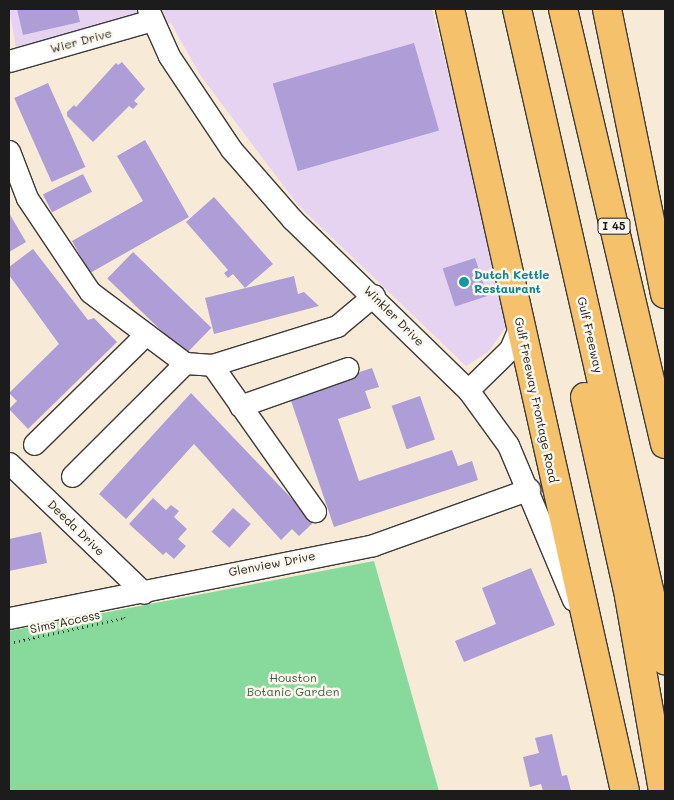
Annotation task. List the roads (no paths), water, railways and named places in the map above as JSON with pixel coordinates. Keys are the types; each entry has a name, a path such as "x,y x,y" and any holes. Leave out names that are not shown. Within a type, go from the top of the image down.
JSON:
{"main road":[{"name":"Gulf Freeway Frontage Road","path":"450,9 625,791"},
{"name":"Gulf Freeway","path":"517,9 584,313 665,660"},
{"name":"I 45","path":"563,9 665,444"},
{"name":"I 45","path":"606,9 665,294"},
{"path":"584,313 584,394 629,596 663,791"}],"street":[{"name":"Wier Drive","path":"9,61 150,15"},
{"name":"Winkler Drive","path":"150,15 169,56 231,150 292,219 374,295 468,390 508,446 529,489 594,654"},
{"path":"9,151 27,198 90,292 185,363 212,365 337,326 374,295"},
{"path":"468,390 510,349 520,326"},
{"path":"34,444 146,334"},
{"path":"72,476 185,363"},
{"path":"212,365 315,511"},
{"path":"240,406 348,368"},
{"name":"Deeda Drive","path":"9,462 144,593"},
{"name":"Glenview Drive","path":"9,618 144,593 206,576 373,545 529,489"}],"place":[{"name":"Dutch Kettle Restaurant","path":"464,282"}],"park label":[{"name":"Houston Botanic Garden","path":"293,685"}]}
